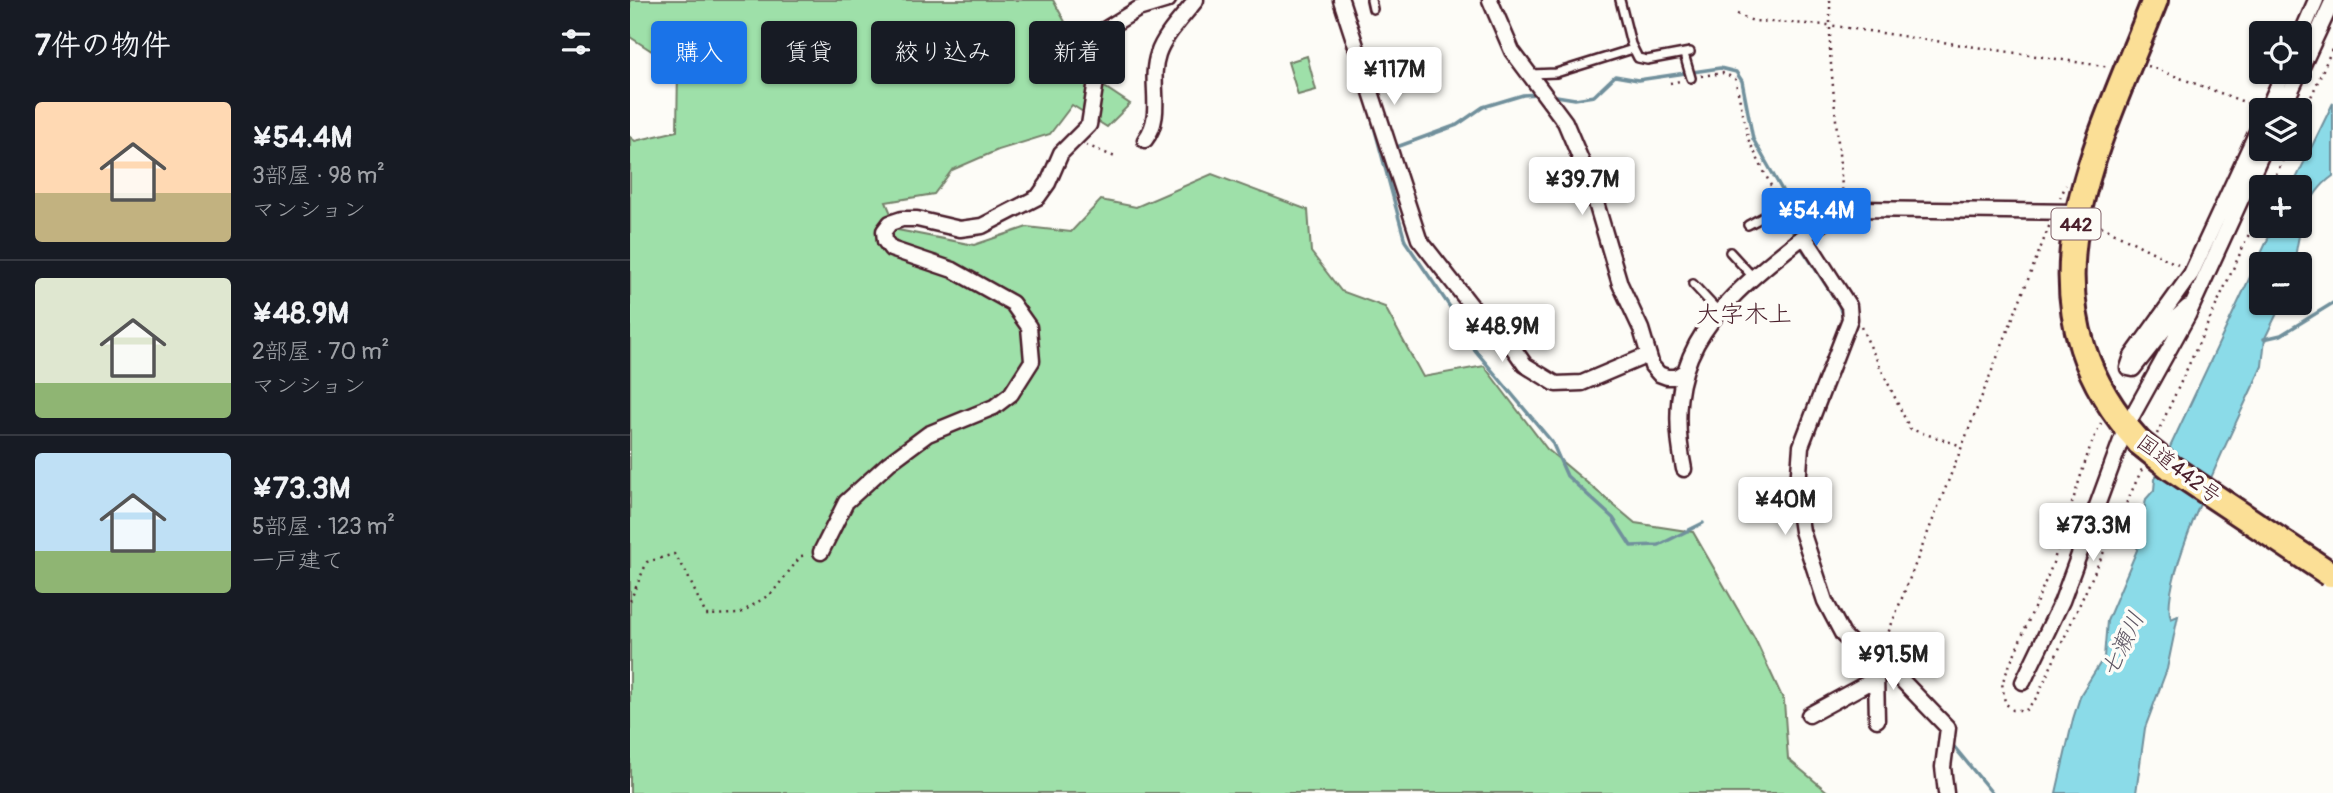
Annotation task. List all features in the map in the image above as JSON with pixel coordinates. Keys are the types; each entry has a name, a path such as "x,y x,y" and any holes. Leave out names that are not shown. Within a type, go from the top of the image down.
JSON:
{"highway":[{"name":"国道442号","path":"2155,0 2098,146 2076,213 2071,255 2073,314 2097,383 2142,442 2170,467 2332,575"}],"street":[{"path":"821,552 846,502 889,463 928,434 994,407 1011,394 1032,361 1029,327 1012,303 954,270 891,249 885,242 884,231 890,223 902,219 917,219 960,229 996,220 1044,190 1061,153 1071,141 1082,135 1091,119 1098,50 1104,30 1138,9 1168,0"},
{"path":"1145,139 1152,130 1156,115 1157,55 1196,0"},
{"path":"1341,0 1419,239 1473,309 1506,338 1525,365 1556,384 1581,383 1648,355"},
{"path":"1490,0 1510,47 1562,117 1583,165 1620,284 1642,329 1648,355 1661,375 1676,377 1684,372"},
{"path":"2307,21 2316,0"},
{"path":"2288,98 2333,0"},
{"path":"2193,305 2171,321 2133,369 2128,368 2132,356 2192,273 2249,149"},
{"path":"2024,682 2142,442 2193,305 2259,161"},
{"path":"1684,469 1676,430 1684,372 1717,310 1799,240 1845,212 1859,209 2076,213"},
{"path":"1799,240 1849,306 1849,324 1801,446 1797,498 1802,531 1825,601 1850,643 1894,672 1948,728 1943,767 1945,793"},
{"path":"1877,662 1877,720"},
{"path":"1809,715 1875,679"}],"lane":[{"path":"1371,0 1373,9"},
{"path":"1620,0 1633,49 1638,58 1647,60 1687,53 1691,78"},
{"path":"1530,74 1556,73 1633,49"},
{"path":"1748,225 1780,208"},
{"path":"1730,252 1754,277"},
{"path":"1693,284 1717,310"}],"path":[{"path":"1830,0 1828,25 1845,212"},
{"path":"1737,14 1753,21 1828,25 2114,67"},
{"path":"2311,98 2333,47"},
{"path":"2144,77 2149,65 2249,103"},
{"path":"1670,83 1724,73 1735,79 1749,141 1771,181 1780,208 1799,240"},
{"path":"1071,141 1115,157"},
{"path":"1877,662 1962,446 2076,213 2070,175"},
{"path":"2076,213 2192,273"},
{"path":"2103,420 2090,447 2052,566 2002,683 2005,703 2012,710 2026,710 2037,697 2142,442 2249,232"},
{"path":"1849,306 1910,429 1962,446"},
{"path":"630,601 648,562 674,554 684,568 706,615 739,614 772,593 801,556 821,552"}],"green space":[{"path":"630,0 1053,0 1065,21 1029,21 1029,84 1100,84 1130,104 1107,127 1072,105 1050,134 998,150 952,170 934,194 886,202 898,230 974,245 1027,227 1071,232 1101,200 1136,207 1212,174 1308,210 1311,252 1341,291 1385,307 1423,377 1484,366 1547,449 1635,523 1693,532 1756,641 1784,701 1788,759 1829,793 630,793 630,137 635,141 677,131 678,84 747,84 747,21 651,21 651,51 630,37"},
{"path":"1307,56 1316,90 1298,95 1288,62"}],"water":[{"path":"2333,103 2333,176 2312,199 2312,175 2298,175 2305,161 2312,161 2312,146"},
{"path":"2268,238 2299,238 2296,252 2262,252"},
{"name":"七瀬川","path":"2249,279 2249,315 2276,315 2265,338 2262,366 2204,495 2176,569 2170,599 2171,619 2178,616 2167,669 2145,728 2136,793 2056,793 2073,719 2081,694 2104,657 2107,621 2137,550 2146,499 2154,490 2155,479"}],"waterway":[{"path":"1550,95 1575,99 1594,96 1615,76 1638,80 1720,68 1736,72 1742,81 1753,139 1782,190 1786,213 1795,237"},
{"path":"1394,148 1457,125 1483,107 1523,95 1538,94"},
{"path":"1369,108 1405,241 1450,307 1469,343 1552,442 1567,476 1613,518 1631,546 1659,545 1703,523"},
{"path":"1799,244 1839,305 1843,318"},
{"path":"2264,339 2281,335 2333,303"},
{"path":"1792,473 1794,450"},
{"path":"1790,495 1796,536 1819,605"},
{"path":"1951,743 1992,793"}],"district":[{"name":"大字木上","path":"1744,314"}]}
